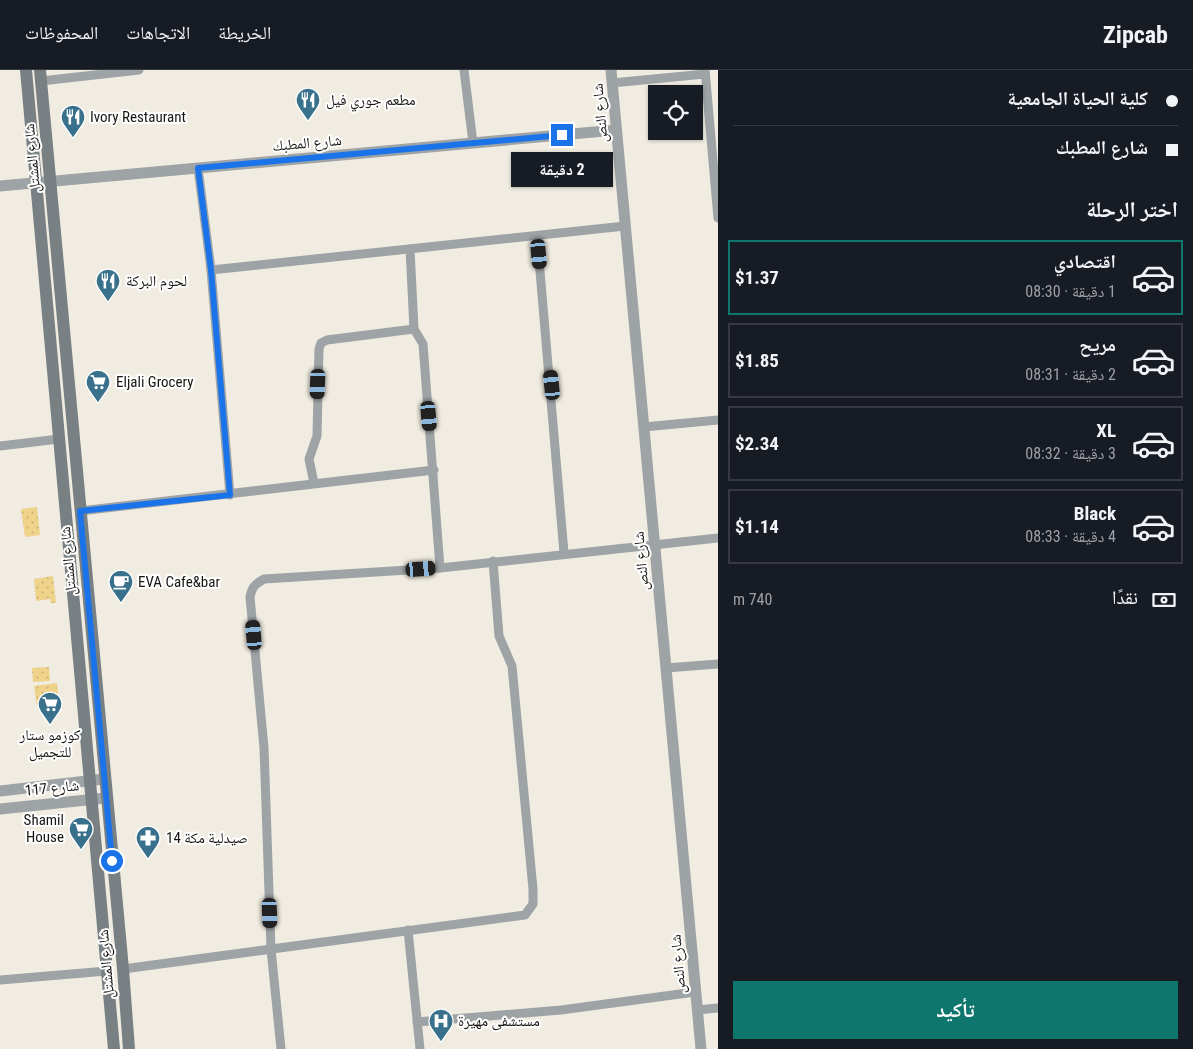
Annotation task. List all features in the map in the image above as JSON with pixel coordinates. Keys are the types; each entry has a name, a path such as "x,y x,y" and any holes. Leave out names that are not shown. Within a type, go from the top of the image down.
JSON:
{"main road":[{"name":"شارع المشتل","path":"26,70 114,1049"},
{"name":"شارع المشتل","path":"40,75 123,969 128,1049"}],"street":[{"path":"40,75 139,70"},
{"path":"464,70 473,143"},
{"name":"شارع النص","path":"611,70 701,1049"},
{"path":"612,83 705,72 718,218"},
{"name":"شارع المطبك","path":"0,186 616,130"},
{"path":"198,168 211,270 230,495"},
{"path":"211,270 625,226"},
{"path":"537,236 564,553"},
{"path":"410,249 414,329 423,344 440,568"},
{"path":"314,483 309,459 317,436 319,349 322,343 327,340 414,329"},
{"path":"644,427 718,420"},
{"path":"0,446 59,439"},
{"path":"80,511 434,470"},
{"path":"281,1049 271,949 264,748 251,590 264,579 440,568 564,553 718,538"},
{"path":"123,969 525,915 533,904 512,666 499,636 493,561"},
{"path":"666,668 718,664"},
{"name":"شارع 117","path":"0,790 104,779"},
{"path":"49,785 51,803"},
{"name":"شارع 117","path":"0,809 106,798"},
{"path":"408,930 420,1049"},
{"path":"0,980 107,971"},
{"path":"417,1022 562,1010 695,992"},
{"path":"697,1010 718,1008"}],"shaded area":[{"path":"37,507 40,535 25,537 21,509"},
{"path":"53,576 56,603 51,603 50,599 36,601 34,579"},
{"path":"49,667 50,681 33,682 32,668"},
{"path":"57,683 59,703 37,706 34,686"}],"place":[{"name":"مطعم جوري فيل","path":"308,121"},
{"name":"Ivory Restaurant","path":"73,138"},
{"name":"لحوم البركة","path":"108,302"},
{"name":"Eljali Grocery","path":"98,403"},
{"name":"EVA Cafe&bar","path":"121,603"},
{"name":"كوزمو ستار للتجميل","path":"50,725"},
{"name":"Shamil House","path":"81,850"},
{"name":"صيدلية مكة 14","path":"148,859"},
{"name":"مستشفى مهيرة","path":"441,1042"}],"route":[{"path":"112,861 80,511 230,495 211,270 198,168 562,135"}]}
